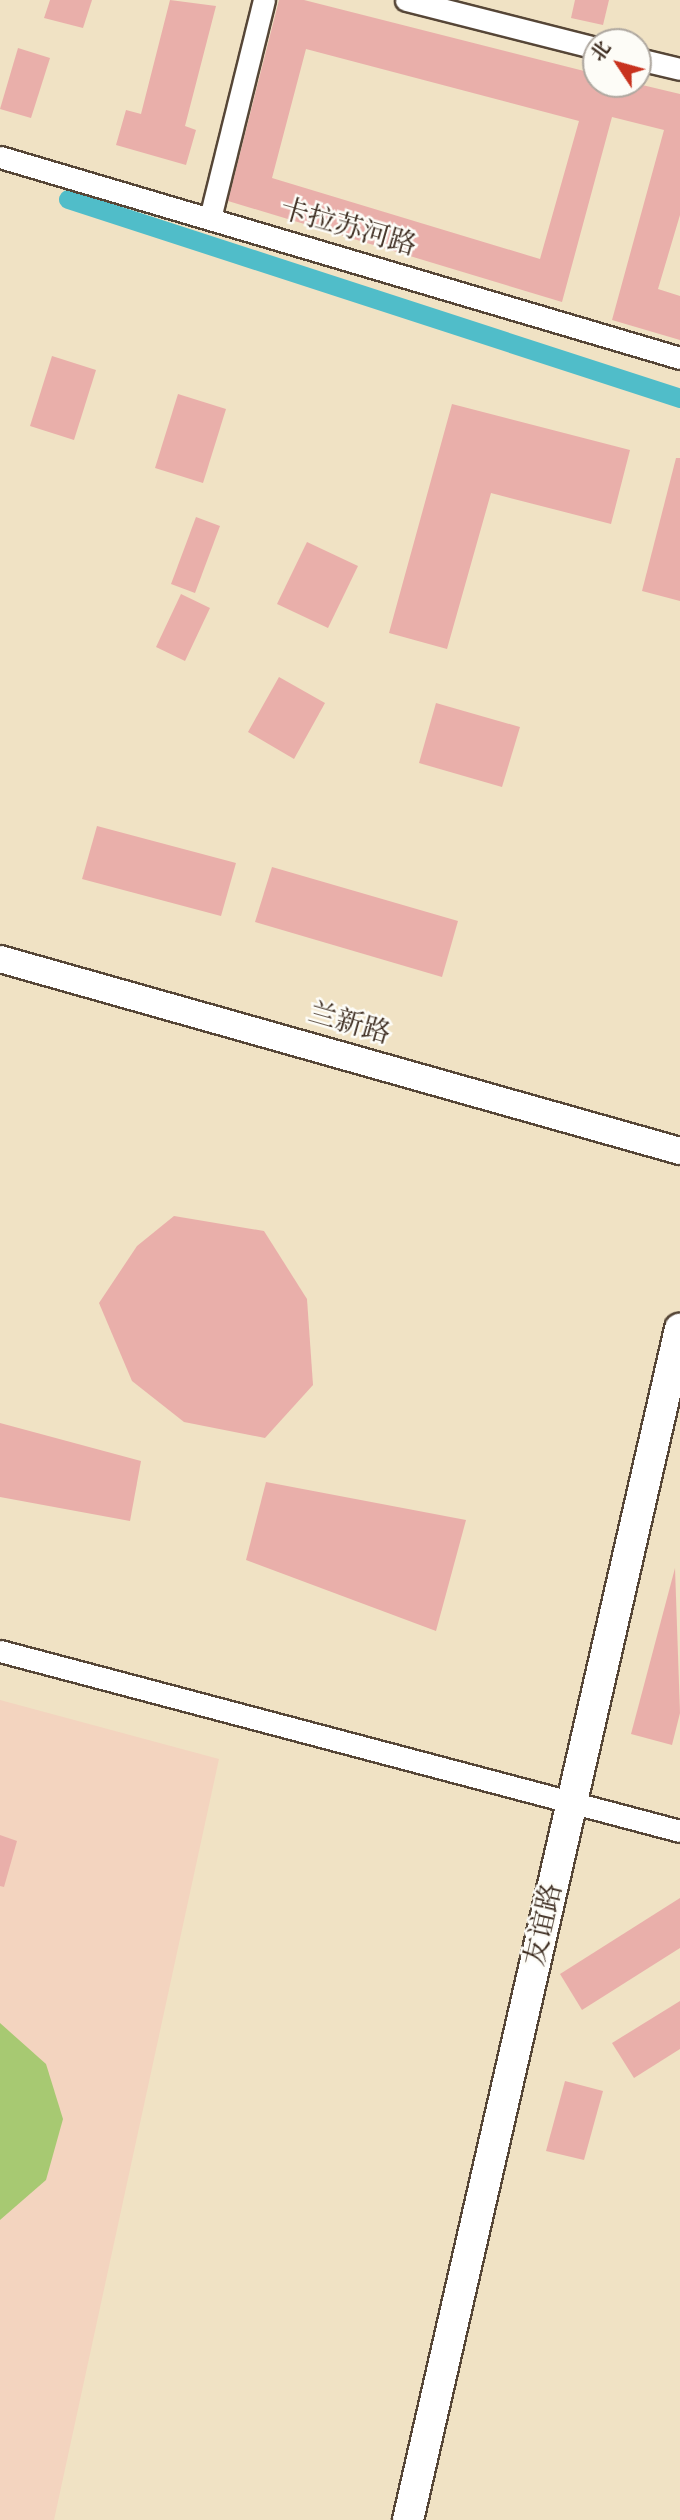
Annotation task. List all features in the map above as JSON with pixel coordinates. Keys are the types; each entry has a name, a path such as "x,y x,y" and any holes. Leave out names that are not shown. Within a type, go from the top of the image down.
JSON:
{"main road":[{"name":"友谊路","path":"408,2520 680,1329"}],"street":[{"path":"210,218 264,0"},
{"path":"406,0 582,44"},
{"path":"652,62 680,69"},
{"name":"卡拉苏河路","path":"0,157 680,358"},
{"name":"兰新路","path":"0,960 680,1151"},
{"path":"0,1651 574,1800 680,1831"}],"shaded area":[{"path":"0,1700 219,1759 54,2520 0,2520"}],"green space":[{"path":"0,2023 46,2064 63,2119 46,2180 0,2220"}],"building":[{"path":"50,0 92,0 83,28 44,18"},
{"path":"170,0 216,6 185,126 196,130 186,165 116,145 126,110 141,114"},
{"path":"279,0 304,0 582,70 582,98 652,98 652,87 680,94 680,215 658,289 680,296 680,340 612,320 664,130 612,117 562,302 228,201","holes":["306,49 579,121 540,259 272,178"]},
{"path":"575,0 609,0 603,25 571,18"},
{"path":"18,48 50,58 31,118 0,109"},
{"path":"52,356 96,370 74,440 30,426"},
{"path":"178,394 226,409 203,483 155,468"},
{"path":"452,404 630,450 611,524 491,493 447,649 389,633"},
{"path":"676,458 680,458 680,601 642,591"},
{"path":"196,517 220,526 195,593 171,584"},
{"path":"307,542 358,566 328,628 277,604"},
{"path":"181,594 210,608 185,661 156,647"},
{"path":"279,677 325,703 294,759 248,732"},
{"path":"436,703 520,727 502,787 419,763"},
{"path":"97,826 236,863 221,916 82,879"},
{"path":"272,867 458,921 442,977 255,922"},
{"path":"174,1216 264,1231 307,1299 313,1385 265,1438 184,1422 132,1381 99,1303 137,1246"},
{"path":"0,1423 141,1461 130,1521 0,1497"},
{"path":"266,1482 466,1520 436,1631 246,1560"},
{"path":"675,1568 680,1713 672,1745 631,1734"},
{"path":"0,1835 17,1841 4,1887 0,1886"},
{"path":"680,1898 680,1948 582,2010 560,1974"},
{"path":"680,2001 680,2049 634,2078 612,2043"},
{"path":"565,2081 603,2091 584,2160 546,2151"}],"waterway":[{"path":"68,199 680,398"}]}
